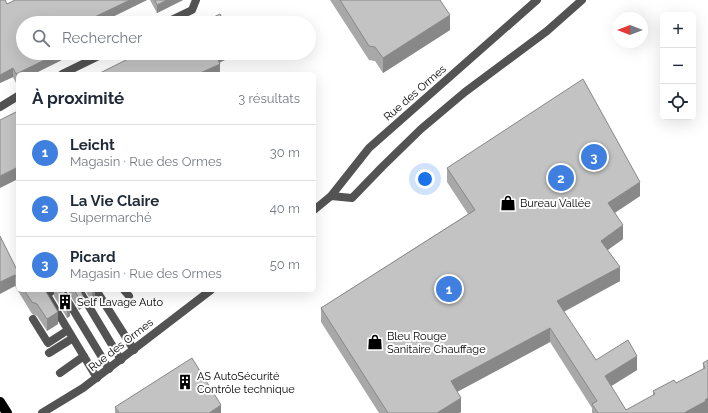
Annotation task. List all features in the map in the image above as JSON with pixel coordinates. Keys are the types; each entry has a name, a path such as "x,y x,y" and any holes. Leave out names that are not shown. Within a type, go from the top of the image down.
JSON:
{"main road":[{"path":"0,402 7,413"}],"street":[{"path":"180,16 192,10 196,0"},
{"name":"Rue des Ormes","path":"316,208 331,196 369,148 537,0"},
{"path":"331,196 352,198 421,129 465,92 547,31 582,0"},
{"path":"66,72 91,60"},
{"path":"0,107 16,97"},
{"path":"51,292 47,295 97,378"},
{"path":"62,292 109,369"},
{"path":"80,292 121,360"},
{"path":"97,292 134,350"},
{"name":"Rue des Ormes","path":"42,413 84,388 208,292"},
{"path":"33,319 48,343 68,330"},
{"path":"50,353 73,338"},
{"path":"60,373 84,356"}],"building":[{"path":"0,0 5,0 7,4 15,0 130,0 97,16 16,16 16,60 45,60 20,72 16,72 16,74 13,68 0,75"},
{"path":"155,0 167,0 157,5"},
{"path":"340,0 440,0 450,15 383,58 375,47 369,46"},
{"path":"126,60 218,60 220,64 202,72 102,72"},
{"path":"583,79 640,182 608,203 623,225 601,241 620,267 557,301 596,360 628,340 637,356 605,376 626,410 655,394 653,391 674,380 676,383 705,368 703,363 708,360 708,398 705,400 706,401 684,413 598,413 592,404 597,401 550,328 451,381 461,398 437,413 388,413 321,308 475,210 447,168"},
{"path":"16,112 16,168 0,176 0,120"},
{"path":"0,236 16,268 16,277 15,275 0,282"},
{"path":"25,292 46,292 58,312 47,319 37,304 32,302"},
{"path":"60,292 64,292 70,302 67,304"},
{"path":"75,292 81,292 83,296 79,298"},
{"path":"192,358 221,405 209,413 119,413 115,407"}],"place":[{"name":"Picard","path":"594,157"},
{"name":"La Vie Claire","path":"561,178"},
{"name":"Bureau Vallée","path":"508,203"},
{"name":"Leicht","path":"449,289"},
{"name":"Self Lavage Auto","path":"65,302"},
{"name":"Bleu Rouge Sanitaire Chauffage","path":"375,342"},
{"name":"AS AutoSécurité Contrôle technique","path":"185,382"}]}
